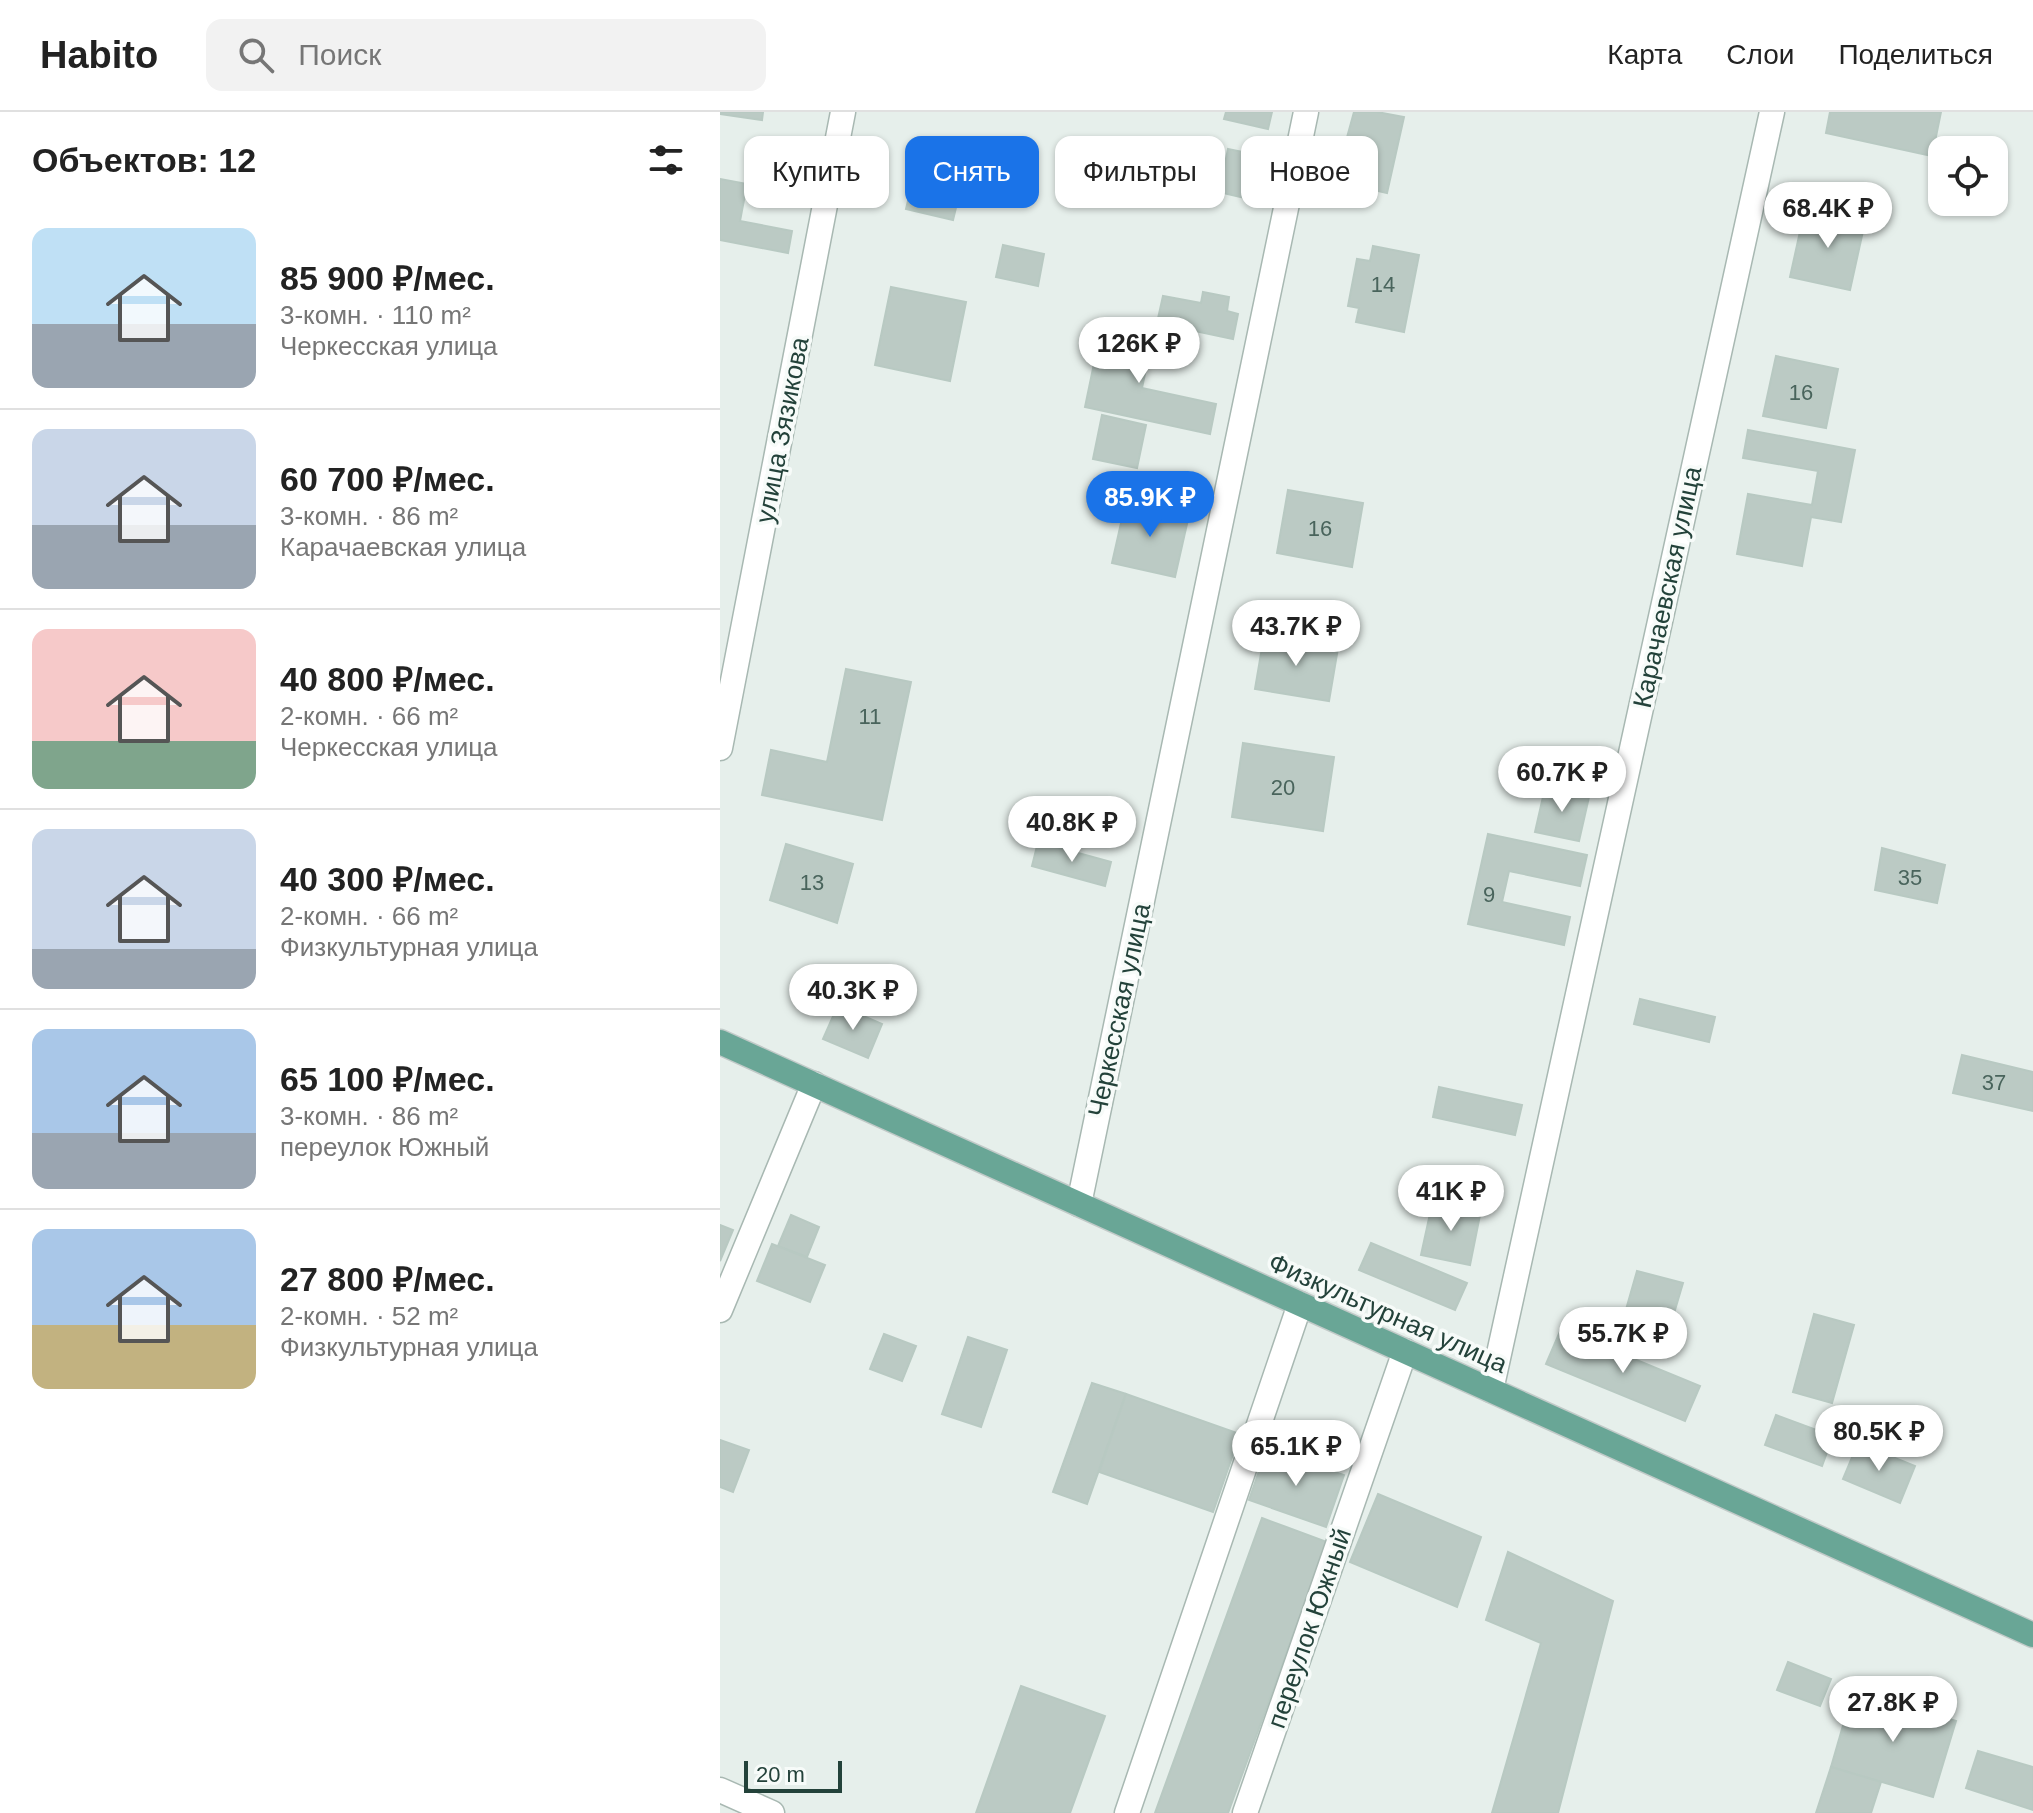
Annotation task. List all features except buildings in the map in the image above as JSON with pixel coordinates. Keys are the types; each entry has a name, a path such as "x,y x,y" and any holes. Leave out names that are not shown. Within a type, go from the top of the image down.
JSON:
{"main road":[{"name":"Физкультурная улица","path":"720,1042 2033,1635"}],"street":[{"name":"улица Зязикова","path":"720,748 843,112"},
{"name":"Черкесская улица","path":"1079,1204 1306,112"},
{"name":"Карачаевская улица","path":"1491,1390 1772,112"},
{"path":"720,1310 814,1084"},
{"path":"1127,1813 1300,1304"},
{"name":"переулок Южный","path":"1245,1813 1405,1351"},
{"path":"720,1790 772,1813"}]}
